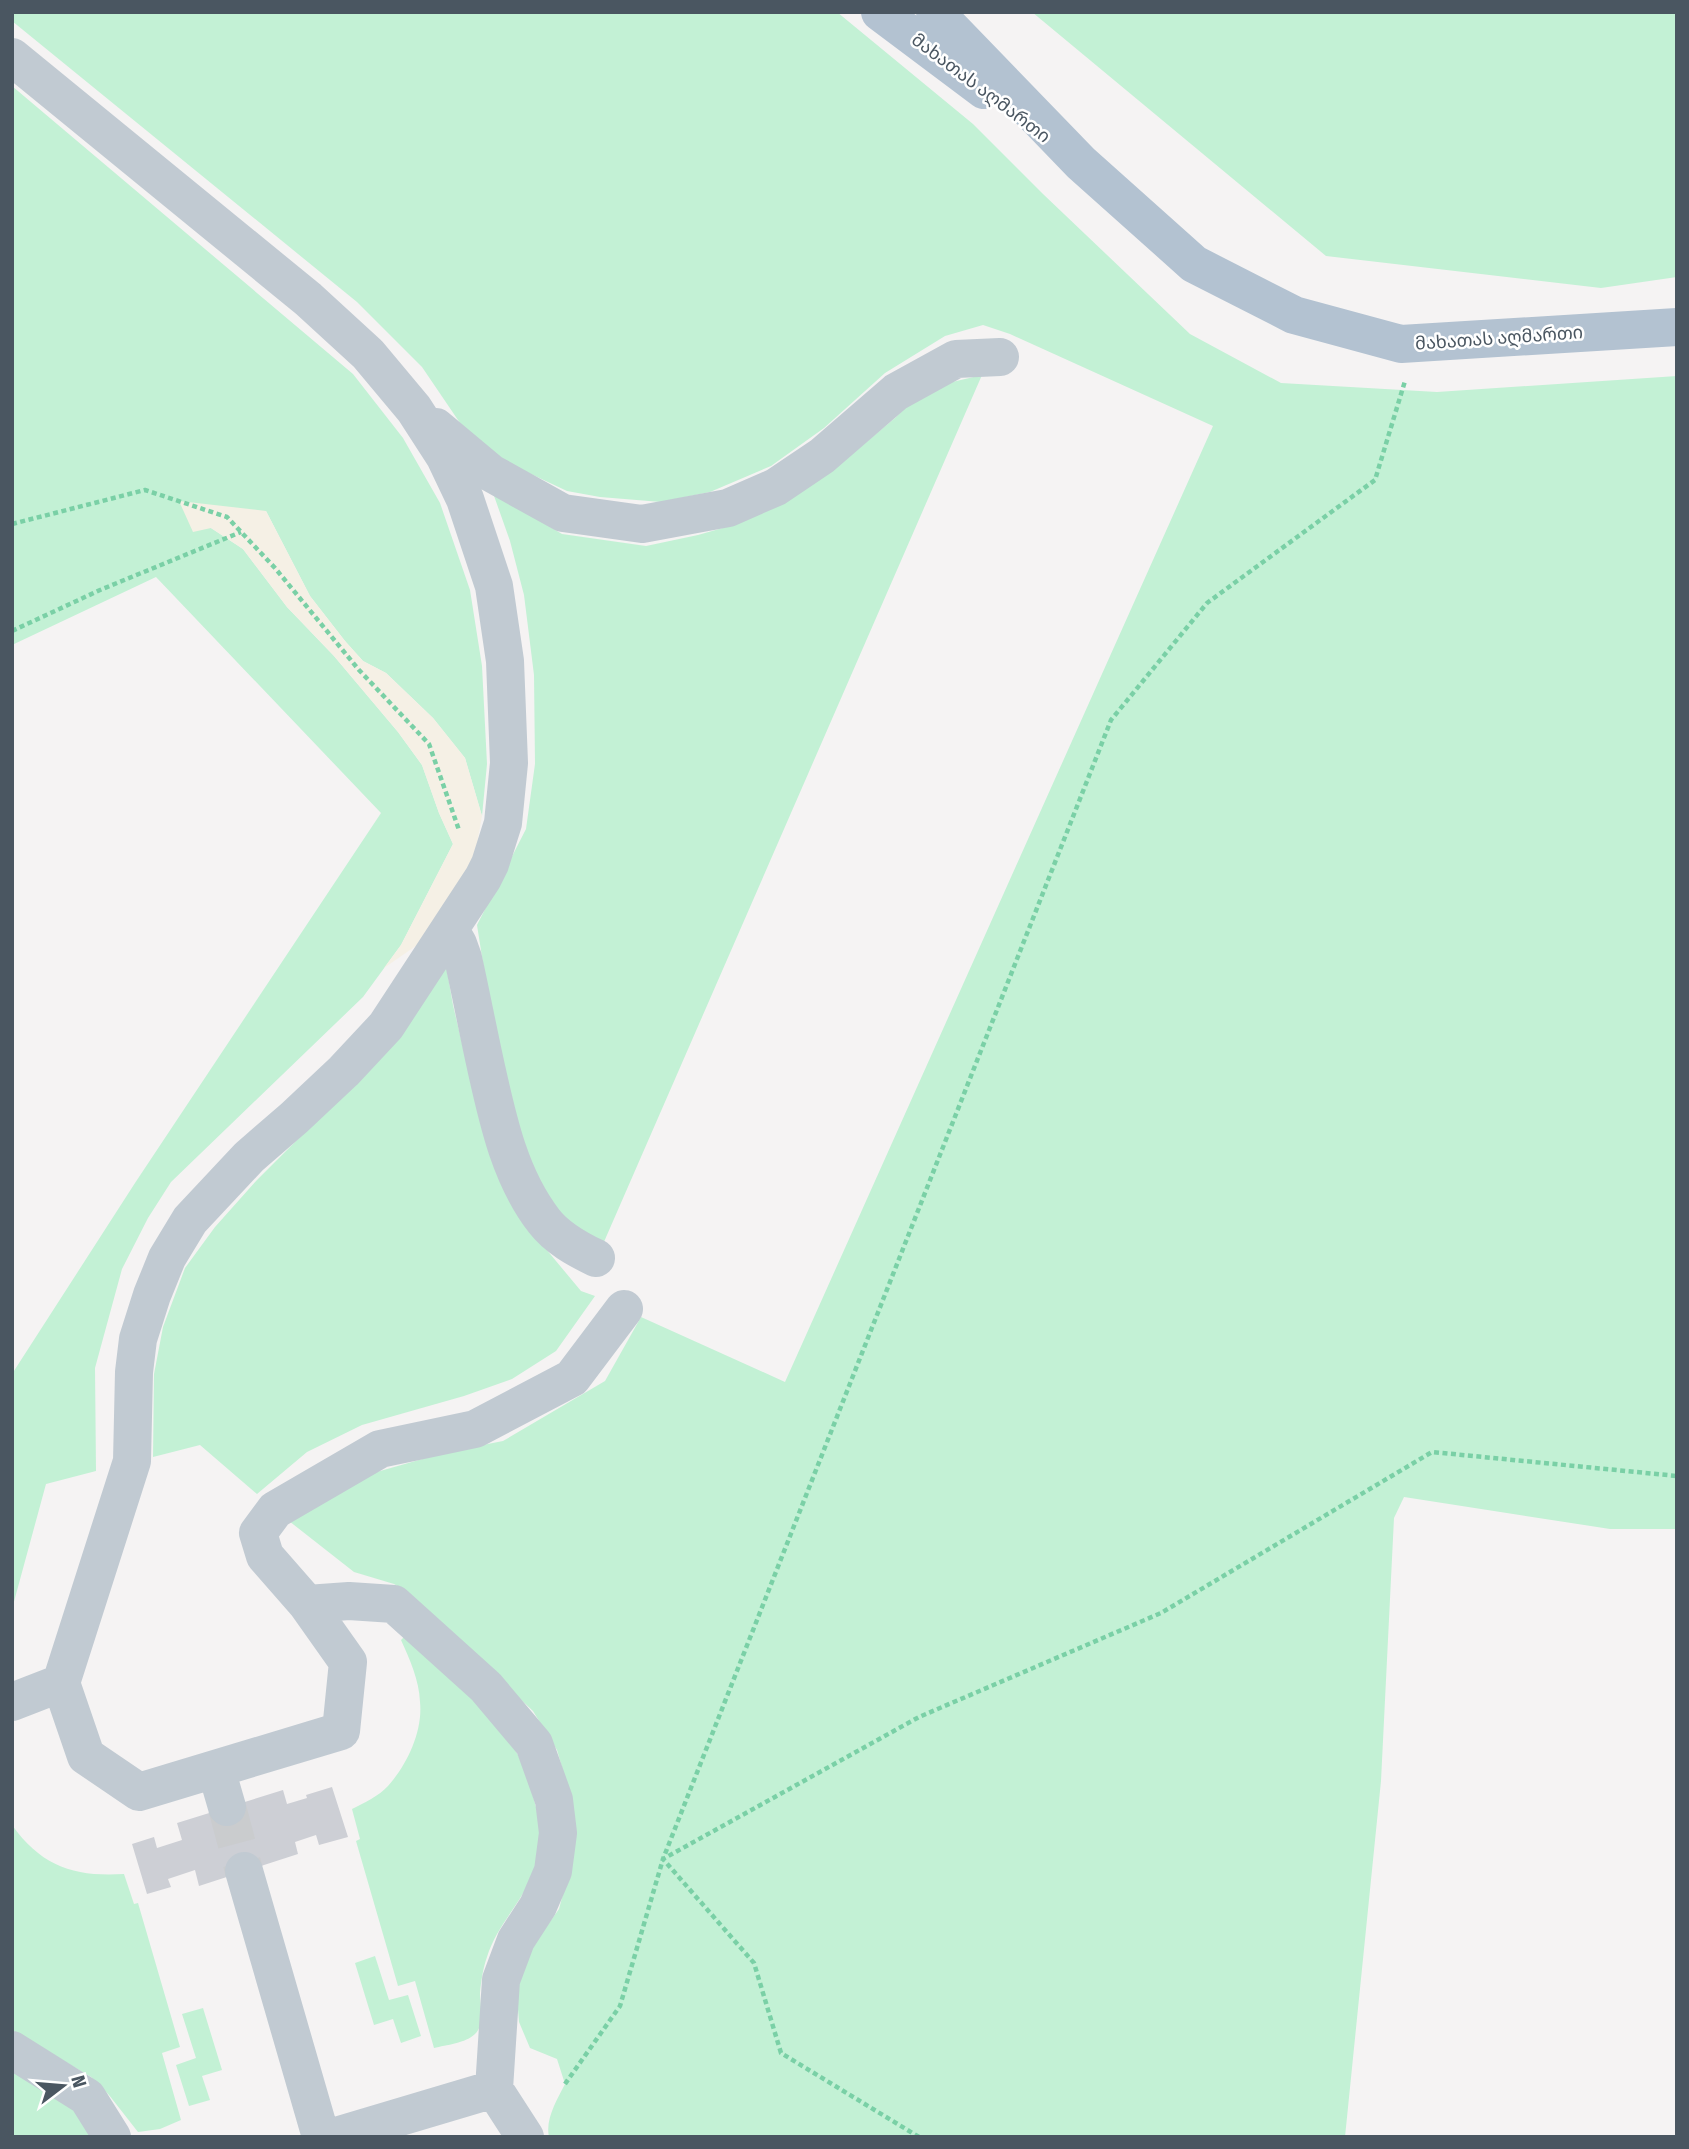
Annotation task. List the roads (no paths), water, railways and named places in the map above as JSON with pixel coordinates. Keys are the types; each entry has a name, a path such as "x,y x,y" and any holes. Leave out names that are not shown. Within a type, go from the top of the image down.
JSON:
{"main road":[{"name":"მახათას აღმართი","path":"880,12 1081,163"},
{"name":"მახათას აღმართი","path":"934,12 1081,163 1194,264 1294,316 1401,344 1677,327"}],"street":[{"path":"12,57 308,299 368,354 414,409 445,457 465,499 494,586 505,661 509,763 503,823 483,878 386,1026 294,1118 249,1157 190,1220 167,1258 152,1295 138,1339 134,1372 132,1461 61,1684 86,1756 139,1792 341,1731 348,1662 307,1604 265,1556 258,1532 275,1510 380,1450 475,1429 572,1378 624,1310"},
{"path":"414,409 491,472 563,513 642,524 728,508 776,487 822,456 896,393 956,359 1000,357"},
{"path":"450,930 463,958 508,1154 524,1188 545,1222 572,1246 596,1258"},
{"path":"307,1604 349,1601 394,1604 486,1687 534,1744 554,1800 558,1833 553,1871 538,1906 516,1940 501,1980 494,2089 525,2137"},
{"path":"12,1702 61,1684"},
{"path":"216,1769 227,1807"},
{"path":"244,1871 321,2137"},
{"path":"12,2050 87,2097 112,2137"},
{"path":"333,2137 494,2089"}],"tunnel":[{"path":"227,1807 244,1871"}]}
